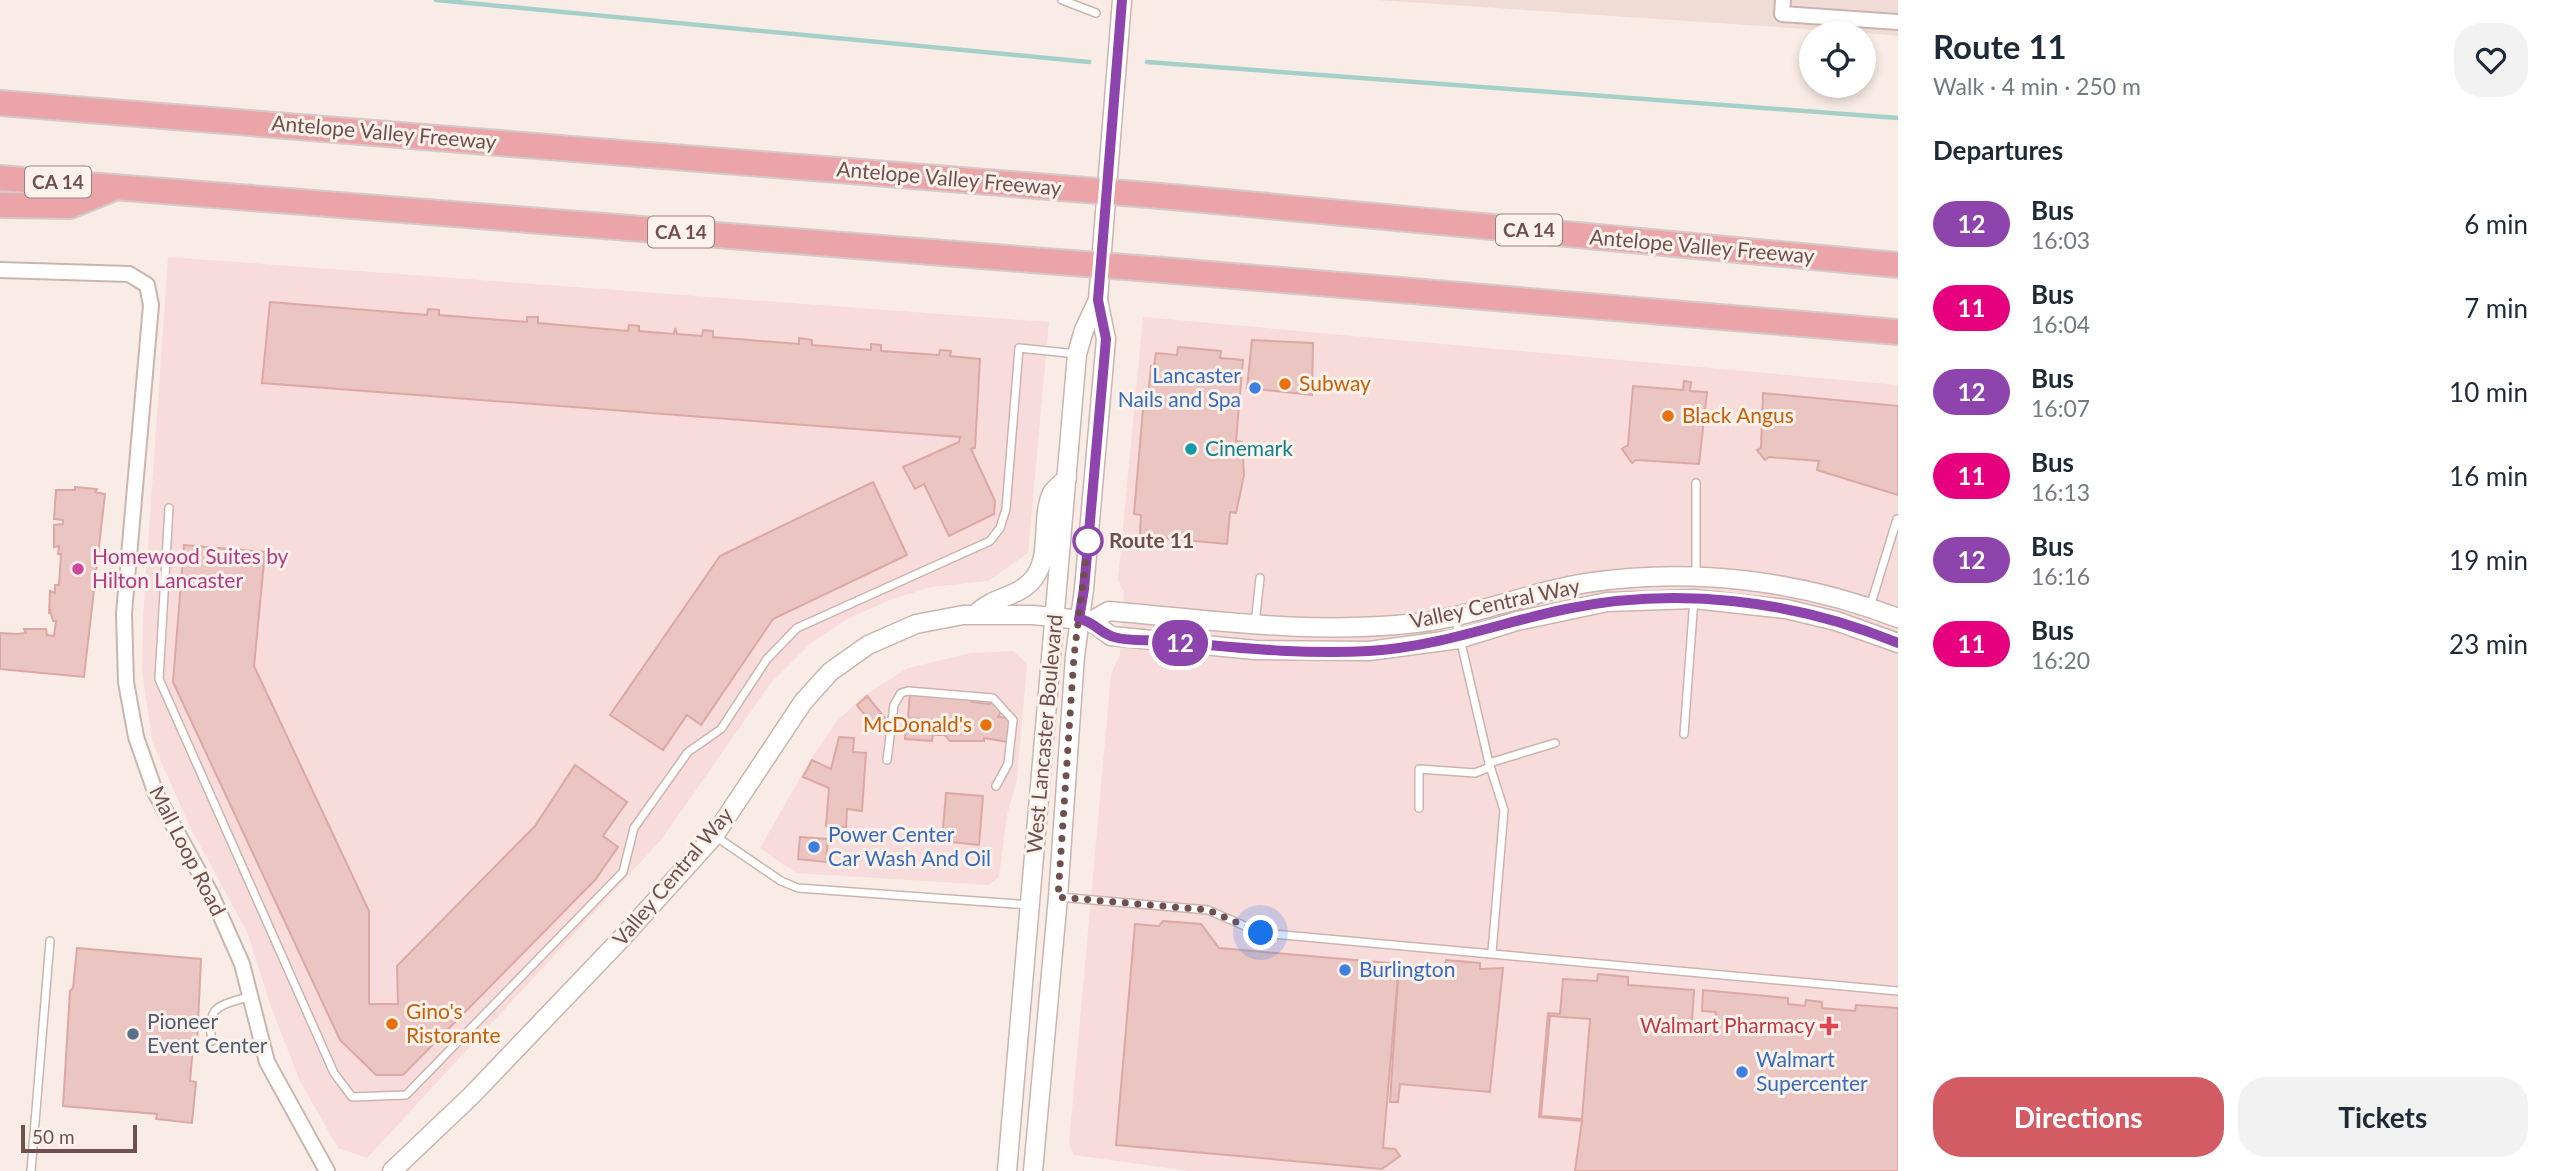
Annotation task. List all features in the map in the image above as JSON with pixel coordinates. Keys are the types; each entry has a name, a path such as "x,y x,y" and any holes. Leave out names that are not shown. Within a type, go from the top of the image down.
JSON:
{"highway":[{"path":"0,88 64,107"},
{"name":"Antelope Valley Freeway","path":"0,103 1161,196 1898,265"},
{"name":"CA 14","path":"0,178 1151,269 1898,332"},
{"path":"0,205 70,206 115,187"}],"street":[{"name":"West Lancaster Boulevard","path":"1033,1171 1058,897 1062,803 1085,620 1084,589 1106,339 1098,300 1122,0"},
{"path":"1783,7 1898,22"},
{"name":"Mall Loop Road","path":"0,270 129,274 147,285 151,305 124,613 126,682 136,737 156,794 211,894 242,964 248,997 267,1062 327,1171"},
{"name":"West Lancaster Boulevard","path":"1007,1171 1077,354 1098,300"},
{"path":"976,614 993,600 1023,589 1035,576 1042,561 1053,492 1067,478"},
{"path":"1578,607 1591,598 1685,589 1696,576"},
{"name":"Valley Central Way","path":"1085,620 1109,611 1255,624 1358,628 1419,623 1585,583 1696,576 1739,579 1819,594 1870,607 1898,618"},
{"path":"1694,599 1714,589 1799,599 1819,594"},
{"name":"Valley Central Way","path":"392,1171 499,1067 714,836 803,702 830,673 868,645 916,624 976,614 1055,616 1085,620 1111,636 1255,650 1369,651 1459,639 1578,607 1646,599 1694,599 1786,609 1871,632 1898,643"},
{"path":"1871,632 1883,628 1898,635"}],"lane":[{"path":"1062,0 1096,13"},
{"path":"169,508 159,679 334,1073 352,1097 406,1095 623,872 634,828 688,752 721,729 767,659 797,628 990,541 1000,528 1006,509 1019,348 1077,354"},
{"path":"1696,483 1696,576"},
{"path":"1870,607 1897,519"},
{"path":"1255,624 1260,578"},
{"path":"1684,734 1694,599"},
{"path":"1455,615 1490,765 1504,810 1492,953"},
{"path":"887,760 894,705 901,693 908,691 993,698 1013,720 1008,764 996,786"},
{"path":"1419,808 1419,769 1475,774 1490,765 1555,743"},
{"path":"714,836 781,881 798,888 1031,905"},
{"path":"1058,897 1208,910 1261,933 1898,991"},
{"path":"31,1171 51,941"},
{"path":"212,1041 209,1025 212,1012 219,1006 248,997"}],"shaded area":[{"path":"1377,0 1898,0 1898,36 1876,34 1876,21 1799,21 1799,29"},
{"path":"168,257 1049,322 1028,553 988,581 931,587 890,600 847,619 810,644 770,684 661,840 367,1158 338,1148 300,1081 271,1007 248,934 189,825 152,741 142,670 143,617"},
{"path":"1143,317 1898,385 1898,1171 1189,1171 1074,1155 1069,1143 1111,674 1120,655 1124,592 1118,580"},
{"path":"1014,651 1027,664 1017,780 1007,815 999,877 989,885 796,873 760,848 812,757 838,720 865,695 908,668 971,653"}],"building":[{"path":"270,302 427,315 428,309 439,310 439,315 527,322 527,317 538,317 538,323 628,331 629,325 639,326 639,331 674,334 675,328 677,334 702,336 703,330 713,331 713,337 799,344 799,338 812,340 812,345 871,350 871,344 881,345 881,351 939,355 940,350 951,351 950,356 980,359 975,448 971,449 995,501 994,514 949,536 924,484 915,489 903,467 959,442 960,437 262,383"},
{"path":"1252,340 1313,343 1312,395 1247,388"},
{"name":"Cinemark","path":"1178,347 1221,351 1220,358 1243,360 1236,441 1242,442 1244,475 1236,513 1230,512 1227,544 1140,536 1141,515 1134,514 1144,397 1148,398 1151,366 1154,366 1156,353 1177,355"},
{"name":"Black Angus","path":"1684,381 1691,382 1690,391 1707,392 1699,464 1636,460 1632,463 1622,449 1628,445 1633,386 1683,390"},
{"path":"1763,393 1898,406 1898,495 1817,470 1819,461 1769,457 1765,460 1757,450 1761,448"},
{"path":"873,482 907,555 773,619 701,725 687,715 663,750 610,715 720,556"},
{"name":"Homewood Suites by Hilton Lancaster","path":"75,487 97,489 95,492 105,494 84,677 0,669 0,633 17,634 26,633 24,629 46,629 47,635 54,636 56,621 53,621 50,610 49,614 50,591 55,593 55,585 59,585 61,554 58,554 59,546 54,547 54,525 63,524 63,520 54,519 56,490 75,490"},
{"path":"184,545 265,552 254,666 369,911 369,1004 398,1004 397,966 535,826 575,765 627,802 603,836 618,847 595,880 403,1075 376,1075 340,1040 173,682"},
{"path":"910,693 973,696 972,702 990,704 996,699 1003,708 998,717 1012,718 1008,742 984,738 984,741 950,741 945,735 935,735 932,720 908,718"},
{"path":"867,696 885,718 874,727 857,705"},
{"path":"906,723 934,725 932,741 905,739"},
{"path":"839,737 854,738 853,752 866,753 862,811 847,809 846,827 826,826 829,788 803,777 812,760 831,769"},
{"path":"946,793 983,796 979,845 942,841"},
{"path":"800,837 828,839 826,862 798,859"},
{"path":"1163,921 1201,924 1219,948 1399,964 1383,1148 1395,1149 1400,1156 1382,1169 1116,1145 1135,924 1159,926"},
{"name":"Pioneer Event Center","path":"77,948 201,959 197,1044 193,1047 190,1081 196,1082 192,1123 156,1119 157,1114 63,1106 70,991 73,988"},
{"path":"1446,960 1480,963 1480,969 1503,968 1490,1092 1400,1084 1398,1102 1390,1102 1399,964 1445,968"},
{"name":"Walmart Supercenter","path":"1598,974 1628,977 1628,985 1694,990 1692,1022 1678,1020 1678,1025 1714,1029 1716,1012 1702,1011 1703,990 1788,998 1788,1004 1805,1006 1806,1000 1822,1002 1822,1008 1855,1011 1856,1005 1898,1008 1898,1171 1575,1171 1582,1121 1539,1117 1548,1013 1560,1014 1563,979 1597,981","holes":["1550,1016 1590,1019 1582,1119 1541,1116"]}],"waterway":[{"path":"436,0 1089,62"},
{"path":"1147,62 1898,118"}],"bus line":[{"name":"12","path":"1122,0 1098,300 1106,339 1079,619 1091,621 1111,636 1255,650 1369,651 1459,639 1517,621 1607,602 1694,599 1786,609 1836,621 1898,643"}],"place":[{"name":"Subway","path":"1285,384"},
{"name":"Lancaster Nails and Spa","path":"1255,388"},
{"name":"Black Angus","path":"1668,416"},
{"name":"Cinemark","path":"1191,449"},
{"name":"Route 11","path":"1088,541"},
{"name":"Homewood Suites by Hilton Lancaster","path":"78,569"},
{"name":"McDonald's","path":"986,725"},
{"name":"Power Center Car Wash And Oil","path":"814,847"},
{"name":"Burlington","path":"1345,970"},
{"name":"Gino's Ristorante","path":"392,1024"},
{"name":"Walmart Pharmacy","path":"1829,1026"},
{"name":"Pioneer Event Center","path":"133,1034"},
{"name":"Walmart Supercenter","path":"1742,1072"}],"route":[{"path":"1088,541 1089,533 1074,656 1062,803 1058,897 1208,910 1261,933"}]}
